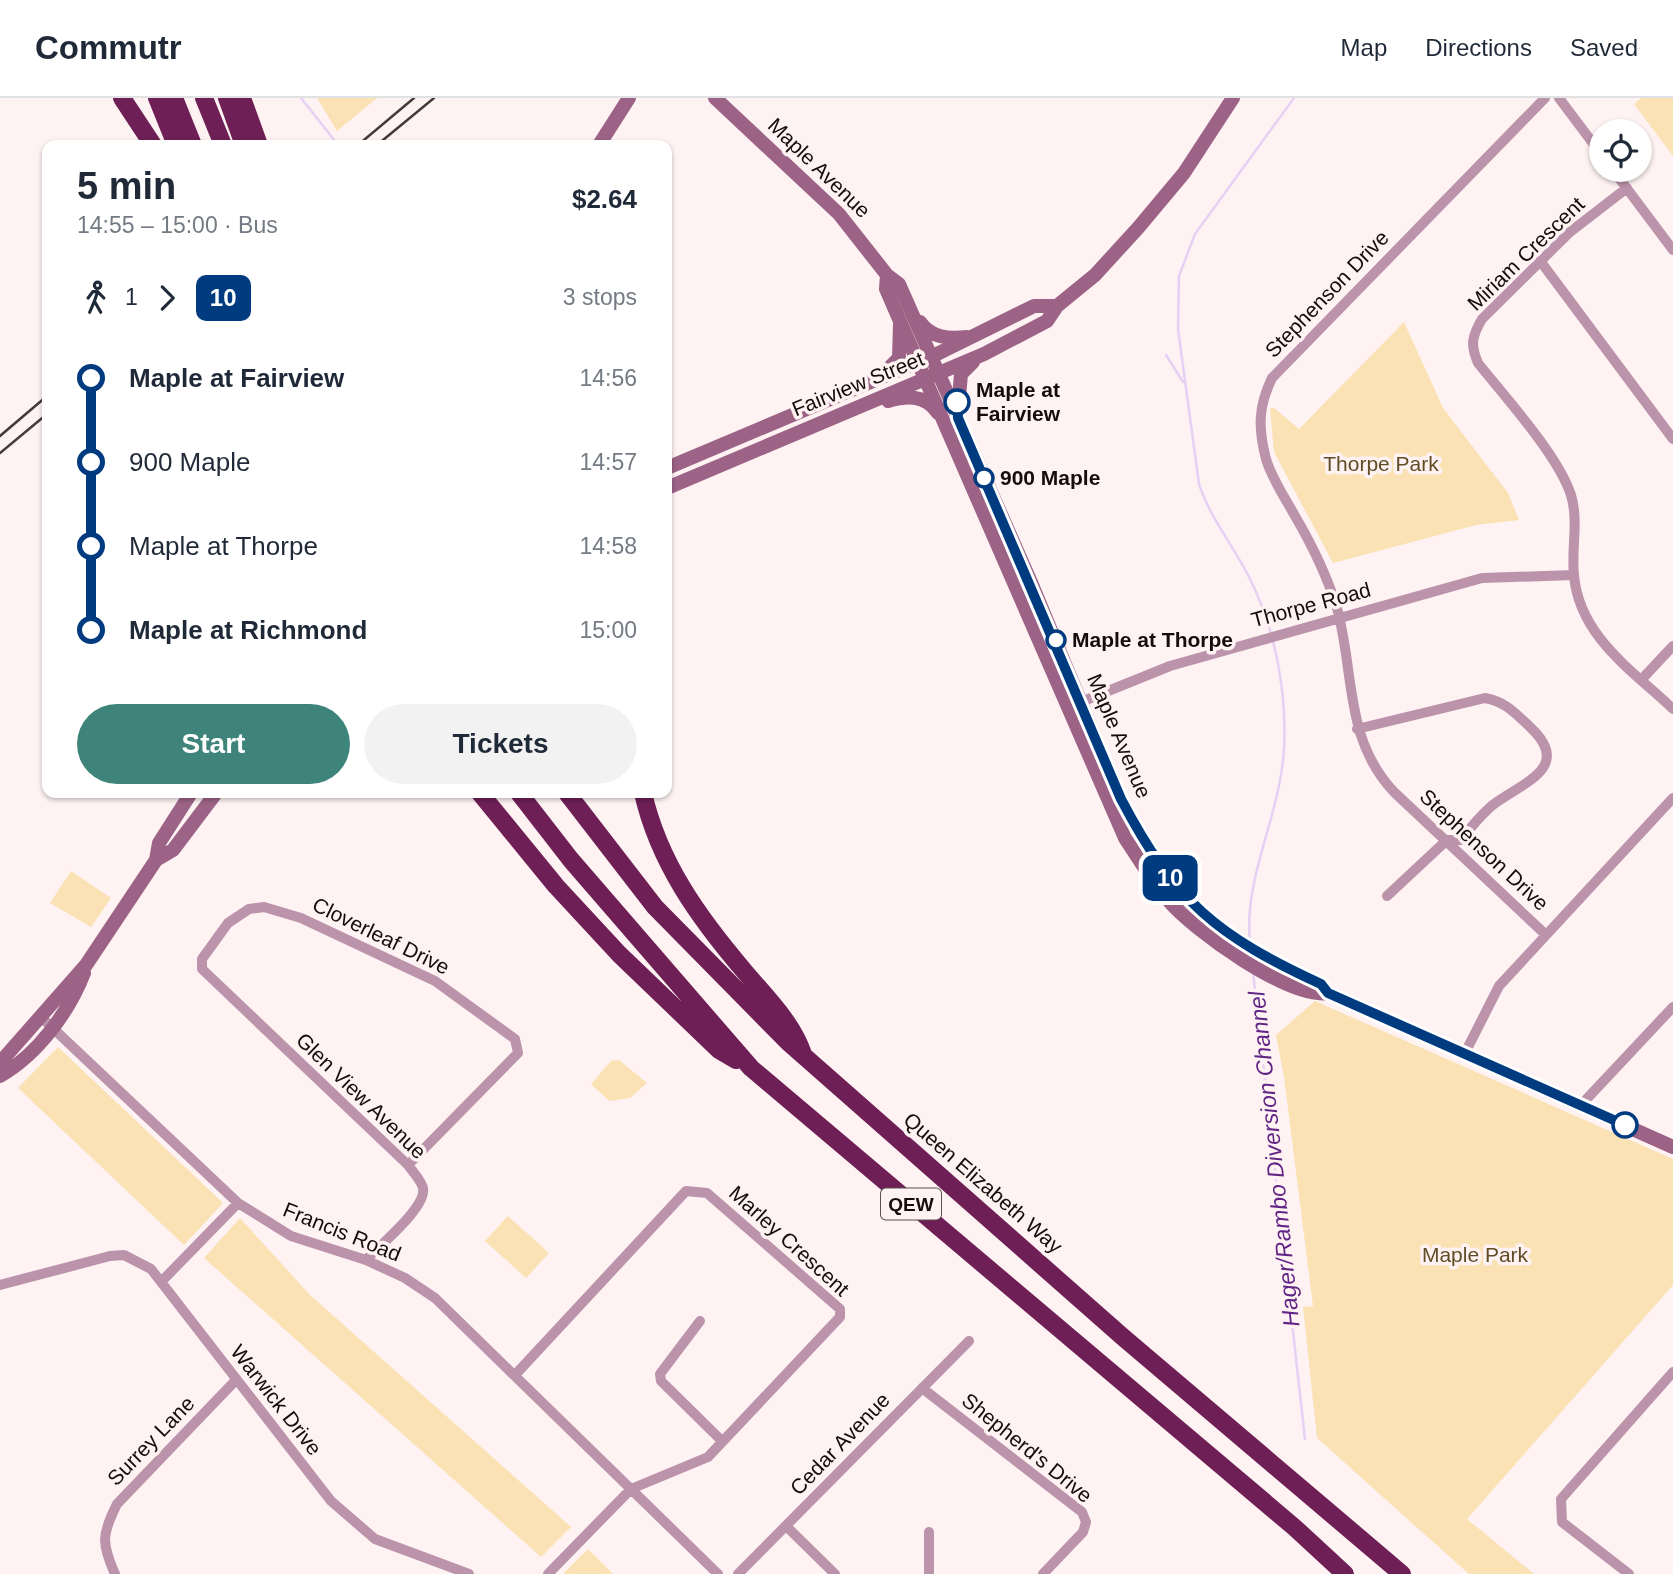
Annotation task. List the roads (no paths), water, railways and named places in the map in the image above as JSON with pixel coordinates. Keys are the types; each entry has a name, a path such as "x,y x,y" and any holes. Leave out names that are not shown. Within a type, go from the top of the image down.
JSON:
{"highway":[{"path":"122,98 150,140"},
{"path":"157,98 174,140"},
{"path":"174,98 191,140"},
{"path":"204,98 221,140"},
{"path":"227,98 242,140"},
{"path":"242,98 257,140"},
{"path":"484,798 556,886 619,954 719,1051 751,1068"},
{"name":"QEW","path":"523,798 571,860 751,1068 1294,1527 1345,1574"},
{"name":"Queen Elizabeth Way","path":"571,798 655,906 747,1003 804,1057 1124,1338 1402,1574"},
{"path":"644,798 659,847 684,893 715,937 796,1033 804,1057"}],"main road":[{"path":"602,140 629,98"},
{"name":"Maple Avenue","path":"715,98 847,223 887,275 886,289 906,313 933,375 1066,708 1125,838 1155,883 1170,902 1202,932 1244,961 1315,995 1328,993"},
{"name":"Fairview Street","path":"672,486 984,354 1047,321 1057,306 1095,275 1138,228 1184,173 1234,98"},
{"name":"Fairview Street","path":"672,466 926,359 1034,306 1057,306"},
{"path":"906,313 929,333 955,338 975,337"},
{"path":"861,387 897,362 906,313"},
{"path":"837,416 912,397 933,405 952,421 961,374 984,354"},
{"name":"Maple Avenue","path":"952,421 1082,703 1121,799 1143,839 1180,892 1212,923 1242,944 1321,984 1328,993 1673,1147"},
{"path":"0,1067 4,1058 86,965 156,860 159,843 188,798"},
{"path":"156,860 173,850 212,798"},
{"path":"0,1076 15,1068 53,1026 70,1004 86,965"}],"street":[{"name":"Stephenson Drive","path":"1545,98 1272,378 1261,399 1258,418 1267,461 1322,567 1339,619 1350,669 1357,729 1366,755 1378,775 1546,935"},
{"path":"1559,98 1589,138"},
{"path":"1622,182 1673,250"},
{"name":"Miriam Crescent","path":"1627,188 1570,232 1482,319 1473,335 1473,351 1478,363 1558,470 1570,493 1575,516 1573,575 1580,609 1591,629 1673,709"},
{"path":"1542,262 1673,439"},
{"name":"Thorpe Road","path":"1066,708 1170,666 1482,578 1573,575"},
{"path":"1642,679 1673,646"},
{"path":"1357,729 1485,698 1503,702 1542,738 1548,750 1548,761 1536,776 1492,806 1460,839 1447,840 1387,896"},
{"path":"1465,1053 1499,986 1673,798"},
{"name":"Cloverleaf Drive","path":"202,970 202,959 228,923 249,909 264,907 302,918 435,981 515,1039 518,1052 408,1165"},
{"name":"Glen View Avenue","path":"202,970 408,1165 421,1183 422,1200 366,1259"},
{"path":"1581,1105 1673,1007"},
{"name":"Francis Road","path":"40,1016 238,1203 291,1236 366,1259 405,1278 435,1298 718,1574"},
{"name":"Marley Crescent","path":"515,1375 686,1191 707,1193 840,1309 840,1317 708,1457 631,1489"},
{"path":"162,1282 238,1203"},
{"name":"Warwick Drive","path":"0,1285 124,1255 151,1269 235,1381 331,1501 375,1539 469,1574"},
{"path":"700,1321 661,1369 661,1381 722,1441"},
{"name":"Cedar Avenue","path":"738,1574 969,1341"},
{"path":"1629,1574 1562,1522 1560,1499 1673,1372"},
{"name":"Surrey Lane","path":"115,1574 104,1549 106,1526 117,1504 235,1381"},
{"name":"Shepherd's Drive","path":"922,1388 1082,1512 1086,1522 1083,1532 1043,1574"},
{"path":"548,1574 631,1489"},
{"path":"787,1527 835,1574"},
{"path":"929,1532 929,1574"}],"waterway":[{"path":"301,98 334,140"},
{"name":"Hager/Rambo Diversion Channel","path":"1250,941 1252,894 1281,773 1284,748 1281,683 1272,639 1258,597 1243,565 1209,508 1199,484 1178,329 1179,276 1195,234 1294,98"},
{"path":"1166,355 1183,382"},
{"name":"Hager/Rambo Diversion Channel","path":"1253,972 1305,1439"}],"railway":[{"path":"364,140 414,98"},
{"path":"383,140 434,98"},
{"path":"0,436 42,400"},
{"path":"0,453 42,418"}],"place":[{"name":"Maple at Fairview","path":"957,402"},
{"name":"900 Maple","path":"984,478"},
{"name":"Maple at Thorpe","path":"1056,640"}],"park label":[{"name":"Thorpe Park","path":"1381,464"},
{"name":"Maple Park","path":"1475,1255"}]}
